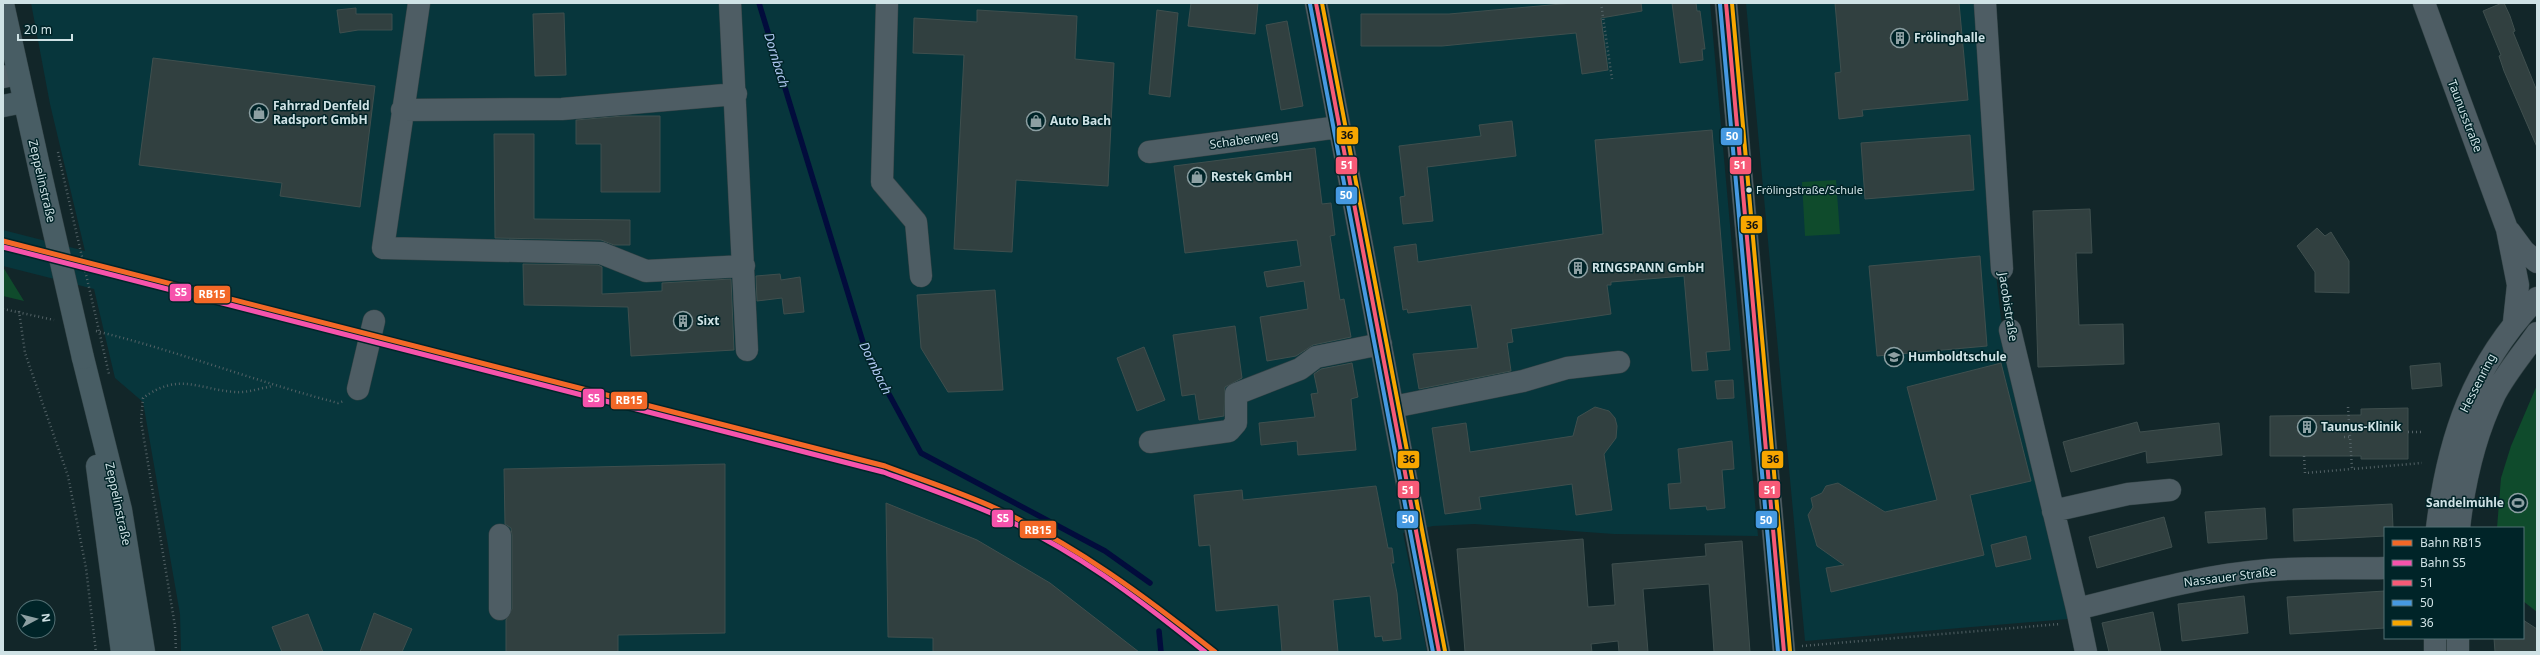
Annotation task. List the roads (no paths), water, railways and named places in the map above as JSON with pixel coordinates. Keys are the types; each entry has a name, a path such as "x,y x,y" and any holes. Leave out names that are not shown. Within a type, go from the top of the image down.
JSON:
{"main road":[{"name":"Zeppelinstraße","path":"4,10 13,104 40,170 83,358 121,510 144,652"},
{"name":"Zeppelinstraße","path":"83,358 122,652"}],"street":[{"path":"419,3 402,110 383,248 601,253 646,270 744,266"},
{"path":"730,3 736,94 748,350"},
{"path":"887,3 882,182 916,222 921,276"},
{"path":"1316,3 1439,652"},
{"path":"1726,3 1784,650"},
{"name":"Jacobistraße","path":"1985,3 2002,269"},
{"name":"Taunusstraße","path":"2424,3 2507,229 2518,285 2514,322"},
{"path":"402,110 562,109 736,94"},
{"name":"Schaberweg","path":"1149,152 1339,127"},
{"name":"Taunusstraße","path":"2507,229 2524,251 2537,262"},
{"name":"Hessenring","path":"2438,527 2446,468 2464,408 2492,353 2514,322 2537,298"},
{"path":"358,389 374,321"},
{"name":"Jacobistraße","path":"2010,330 2086,652"},
{"name":"Hessenring","path":"2459,527 2469,469 2483,424 2499,388 2537,333"},
{"path":"1150,442 1229,431 1236,423 1236,394 1300,369 1316,357 1381,344"},
{"path":"1393,407 1523,382 1544,373 1567,368 1620,362"},
{"path":"2053,511 2128,494 2170,490"},
{"path":"500,535 500,609"},
{"name":"Nassauer Straße","path":"2078,616 2168,585 2230,575 2270,570 2384,568"},
{"path":"2435,639 2435,652"},
{"path":"2458,639 2458,652"}],"waterway":[{"name":"Dornbach","path":"759,3 866,352 921,453 1105,551 1150,583"},
{"name":"Dornbach","path":"1159,631 1161,652"}],"rail line":[{"name":"RB15","path":"3,241 885,466 982,502 1054,538 1110,573 1215,652"},
{"name":"S5","path":"3,247 883,472 978,507 1020,526 1048,541 1129,593 1205,652"}],"place":[{"name":"Frölinghalle","path":"1900,38"},
{"name":"Fahrrad Denfeld Radsport GmbH","path":"259,113"},
{"name":"Auto Bach","path":"1036,121"},
{"name":"Restek GmbH","path":"1197,177"},
{"name":"Frölingstraße/Schule","path":"1749,190"},
{"name":"RINGSPANN GmbH","path":"1578,268"},
{"name":"Sixt","path":"683,321"},
{"name":"Humboldtschule","path":"1894,357"},
{"name":"Taunus-Klinik","path":"2307,427"},
{"name":"Sandelmühle","path":"2518,503"}]}
